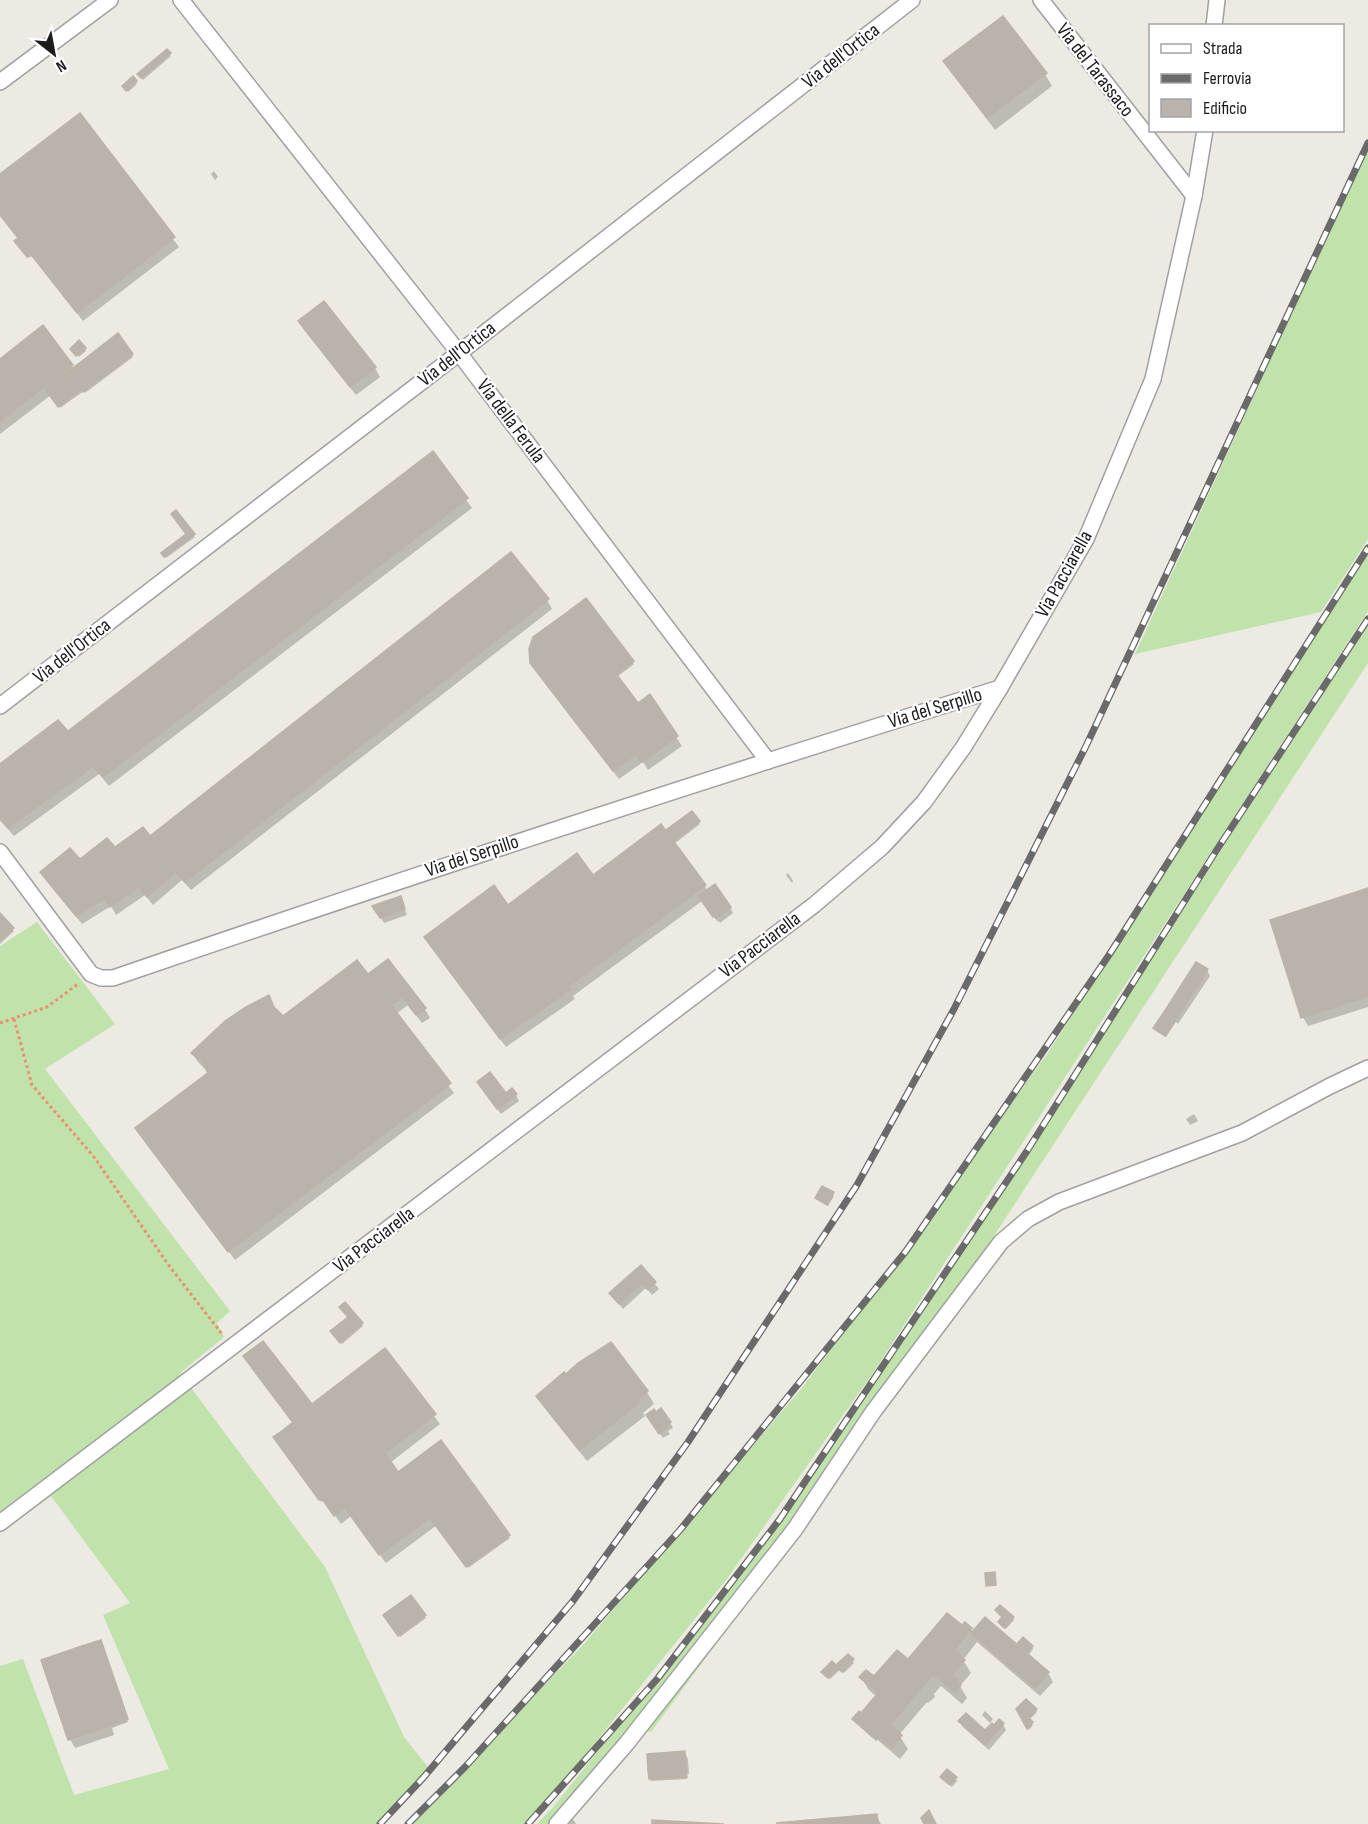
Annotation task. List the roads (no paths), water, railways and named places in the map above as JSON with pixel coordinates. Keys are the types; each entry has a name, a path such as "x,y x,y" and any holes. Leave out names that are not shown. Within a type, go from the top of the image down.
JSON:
{"street":[{"path":"0,82 110,0"},
{"name":"Via della Ferula","path":"182,0 459,353 768,761"},
{"name":"Via dell'Ortica","path":"0,706 459,353 912,0"},
{"name":"Via del Tarassaco","path":"1041,0 1194,196"},
{"path":"1214,24 1216,0"},
{"name":"Via Pacciarella","path":"0,1523 814,904 882,847 924,802 963,748 1000,688 1086,539 1153,379 1194,196 1204,132"},
{"name":"Via del Serpillo","path":"0,852 91,974 101,978 113,978 414,875 1000,688"},
{"path":"557,1824 627,1743 795,1529 873,1412 1001,1242 1028,1219 1059,1202 1242,1133 1368,1068"}],"railway":[{"path":"380,1824 423,1778 573,1601 688,1442 857,1185 954,1009 1087,744 1368,143"},
{"path":"408,1824 465,1767 680,1530 906,1251 1109,955 1368,548"},
{"path":"528,1824 658,1678 780,1519 1027,1151 1218,848 1368,619"}]}
